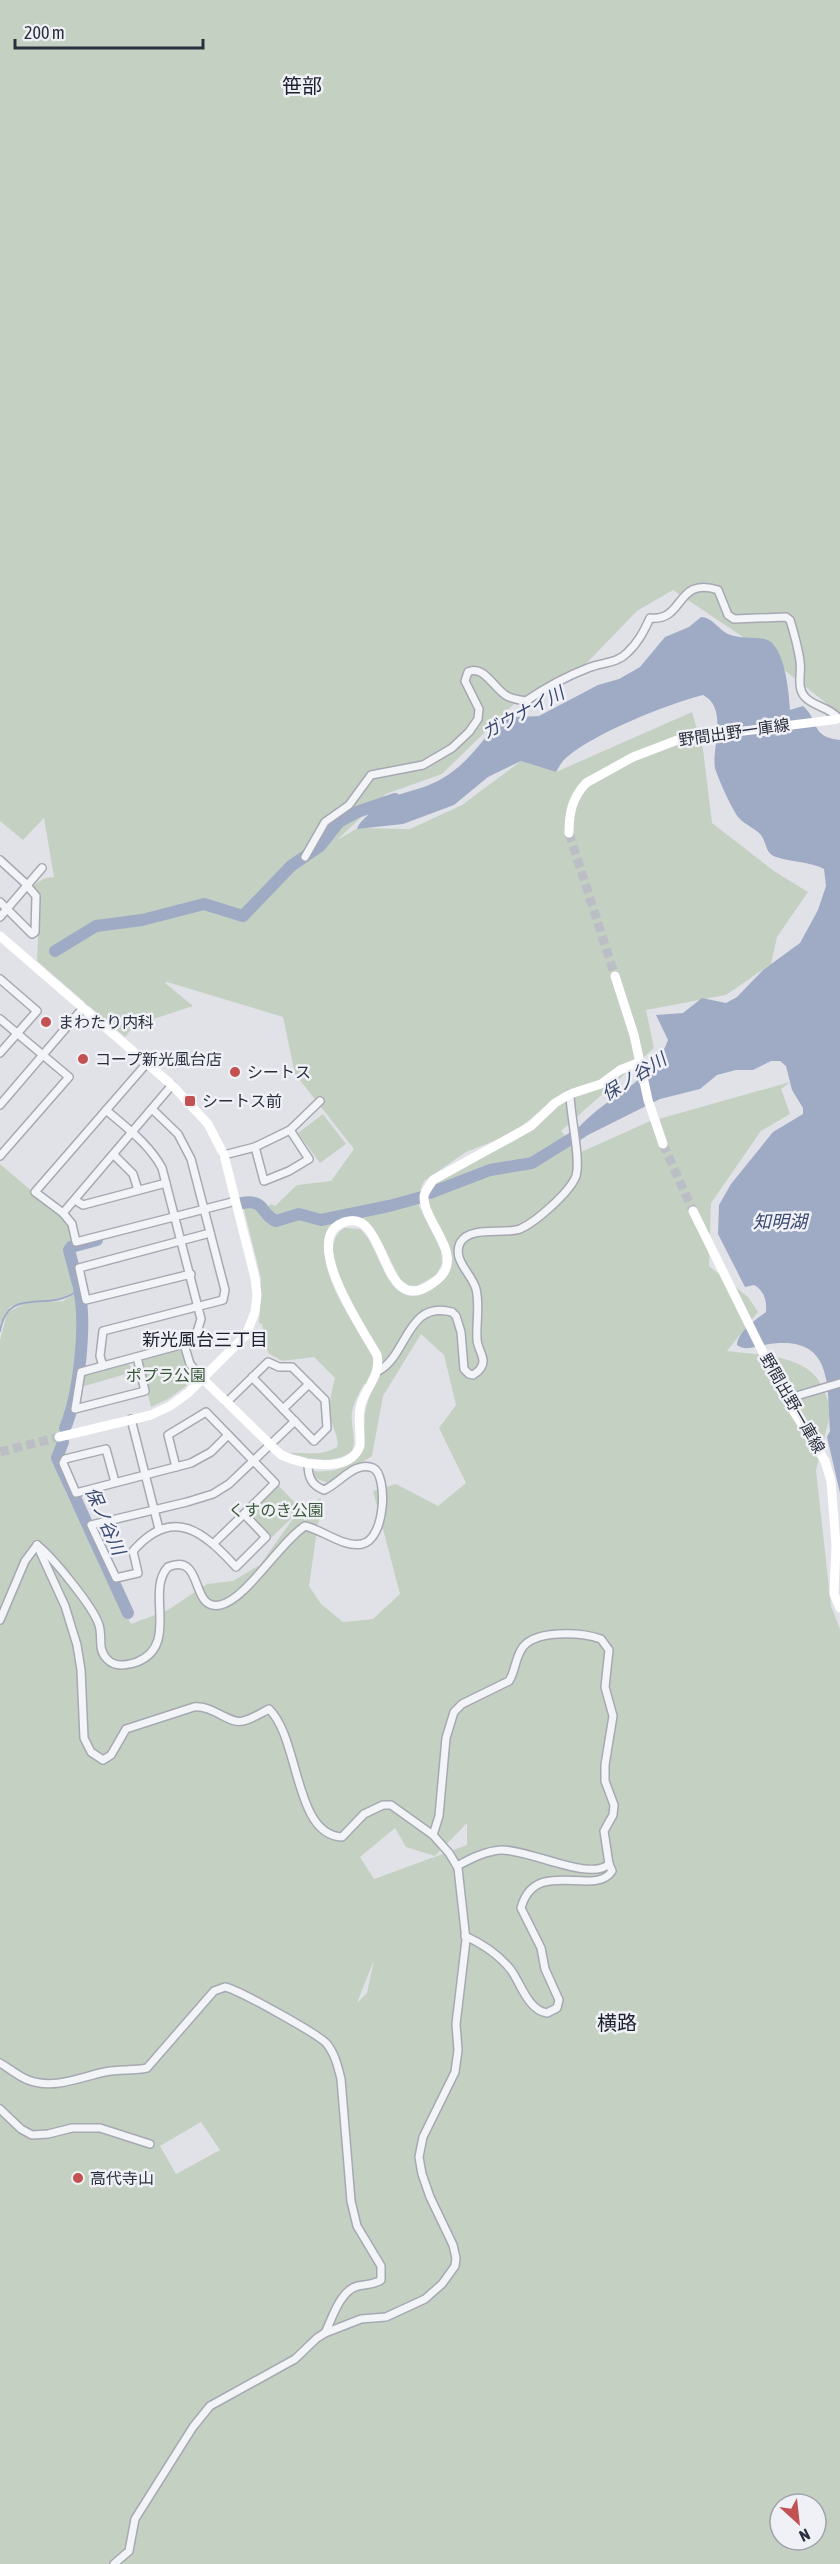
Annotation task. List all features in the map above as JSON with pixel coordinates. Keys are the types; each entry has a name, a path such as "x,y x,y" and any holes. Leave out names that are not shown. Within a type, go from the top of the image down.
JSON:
{"street":[{"path":"305,857 325,822 349,805 371,775 423,765 446,753 469,732 478,719 479,709 465,681 468,672 479,671 506,696 526,702 541,691 589,668 622,658 640,639 650,618 658,619 671,613 686,591 694,588 710,587 718,590 728,615 734,619 786,617 790,620 801,664 802,693 807,700 833,711 840,719"},
{"name":"野間出野一庫線","path":"569,833 572,803 577,792 586,783 662,744 700,735 840,719"},
{"path":"0,860 36,896 35,932 32,933 0,902"},
{"path":"0,917 42,868"},
{"path":"0,936 172,1085 208,1124 224,1155 255,1278 257,1295 255,1312 241,1341 203,1379 170,1406 151,1415 59,1437"},
{"path":"615,976 634,1035 656,1127 663,1144"},
{"path":"0,979 37,1011 0,1053"},
{"path":"0,1105 83,1008"},
{"path":"0,1019 69,1077 0,1156"},
{"path":"147,1063 35,1192 63,1213 72,1224 76,1242 236,1201"},
{"path":"378,1371 377,1355 337,1286 332,1269 329,1240 335,1228 346,1221 353,1220 362,1224 370,1233 395,1281 404,1289 424,1288 438,1280 445,1270 447,1261 446,1249 426,1208 424,1194 433,1180 531,1126 555,1103 570,1094 601,1084 620,1070 641,1067"},
{"path":"63,1213 172,1085"},
{"path":"184,1344 190,1364 203,1379 281,1455 309,1463 327,1464 343,1462 357,1453 360,1440 361,1404 378,1371 393,1359 403,1338 418,1319 436,1311 452,1312 459,1323 464,1369 469,1374 478,1372 483,1361 477,1341 478,1300 472,1281 459,1260 458,1250 461,1242 474,1234 518,1230 529,1224 566,1192 576,1174 570,1094"},
{"path":"224,1155 255,1147 290,1130 320,1101"},
{"path":"103,1366 100,1356 103,1331 223,1300 225,1290 186,1150 178,1134 152,1109"},
{"path":"106,1110 155,1156 166,1183 201,1319 197,1332 184,1344 81,1372 75,1409 145,1390 136,1358"},
{"path":"255,1147 264,1181 289,1171 309,1160 290,1130"},
{"path":"114,1155 133,1174 138,1190"},
{"path":"75,1200 83,1205 166,1183"},
{"name":"野間出野一庫線","path":"693,1211 786,1399 816,1443 825,1461 831,1481 836,1545 834,1594 840,1608"},
{"path":"190,1274 86,1300 79,1268 210,1233"},
{"path":"227,1402 252,1377 268,1362 279,1367 292,1367 325,1400 327,1428 314,1441 252,1377"},
{"path":"786,1399 840,1383"},
{"path":"283,1409 309,1384"},
{"path":"176,1467 168,1435 206,1412 275,1484 214,1543"},
{"path":"131,1419 159,1529"},
{"path":"244,1514 266,1537 236,1567 214,1543 200,1532 188,1528 159,1529 142,1540 133,1551 138,1573 116,1578 91,1525 213,1494 229,1484 295,1421"},
{"path":"115,1482 106,1449 65,1459 63,1463 76,1493 176,1467 203,1457 228,1435"},
{"path":"37,1545 52,1558 93,1612 99,1625 100,1647 106,1659 116,1665 127,1665 142,1659 156,1643 162,1618 160,1585 168,1567 178,1564 188,1567 194,1575 200,1596 214,1605 220,1605 240,1593 285,1542 305,1526 353,1544 362,1544 373,1539 377,1531 383,1497 376,1471 373,1468 360,1467 324,1490 316,1487 310,1480 309,1463"},
{"path":"0,1620 25,1561 37,1545"},
{"path":"37,1545 72,1626 81,1670 84,1738 91,1752 103,1760 111,1755 126,1730 175,1712 204,1706 242,1722 269,1709 275,1714 289,1742 310,1816 326,1834 342,1837 364,1814 383,1805 391,1805 433,1835 449,1853 457,1866 465,1936 456,2024 458,2050 455,2072 423,2137 419,2157 430,2197 453,2245 456,2258 454,2266 442,2284 425,2299 387,2317 361,2319 325,2333 295,2359 219,2400 206,2411 135,2519 129,2551 114,2564"},
{"path":"433,1835 440,1816 446,1738 454,1712 462,1704 509,1681 519,1653 526,1644 539,1637 590,1635 601,1639 609,1650 605,1687 613,1716 605,1765 605,1780 614,1805 613,1815 604,1831 612,1871 609,1876 586,1881 554,1879 545,1882 534,1887 523,1901 521,1908 541,1948 545,1969 559,2000 557,2008 547,2013 536,2008 511,1970 483,1945 465,1936"},
{"path":"457,1866 484,1854 502,1850 543,1857 581,1870 601,1870 609,1864"},
{"path":"0,2062 27,2079 44,2084 60,2084 110,2071 130,2072 147,2068 214,1991 225,1987 247,1994 326,2042 341,2079 351,2201 357,2226 382,2270 381,2280 373,2285 358,2286 347,2291 325,2333"},
{"path":"0,2109 21,2129 33,2135 72,2128 100,2128 150,2144"}],"green space":[{"path":"0,0 840,0 840,714 740,635 673,590 637,611 577,673 517,701 442,774 386,794 337,840 358,828 410,829 462,805 521,761 556,772 692,712 703,749 712,823 774,871 808,892 777,937 771,964 726,995 646,1010 654,1048 561,1131 579,1153 648,1122 790,1082 781,1089 790,1114 761,1131 711,1203 709,1266 748,1297 758,1312 727,1351 775,1357 799,1364 817,1378 832,1408 816,1470 831,1606 840,1629 840,2564 0,2564 0,1340 7,1313 25,1303 63,1301 78,1292 82,1316 70,1406 53,1457 66,1493 131,1624 168,1610 207,1584 233,1581 260,1565 292,1520 320,1498 325,1507 318,1523 309,1586 321,1604 343,1622 373,1619 400,1594 373,1491 396,1484 438,1506 466,1483 439,1428 456,1405 444,1355 421,1334 383,1396 372,1456 328,1483 312,1477 313,1471 342,1468 359,1454 363,1443 368,1401 384,1362 375,1350 338,1276 333,1249 336,1237 344,1228 360,1229 373,1247 389,1280 396,1288 404,1294 414,1296 430,1290 451,1268 449,1245 429,1205 428,1199 432,1189 454,1170 503,1147 526,1133 545,1107 512,1134 466,1152 424,1181 418,1196 419,1206 441,1250 442,1264 436,1275 417,1286 408,1285 401,1280 373,1228 363,1220 344,1218 328,1230 324,1247 329,1276 339,1299 372,1354 375,1365 367,1385 364,1384 353,1408 352,1451 345,1456 329,1460 312,1459 288,1453 319,1453 337,1447 338,1443 330,1417 335,1378 314,1357 282,1361 268,1353 262,1324 259,1323 261,1278 243,1206 259,1207 265,1216 273,1221 275,1219 266,1208 271,1204 275,1206 297,1185 331,1181 354,1149 295,1074 283,1017 167,982 165,983 193,1006 135,1025 125,1037 37,961 40,896 31,888 42,880 54,877 44,818 23,840 0,821","holes":["467,1823 467,1845 374,1879 360,1857 395,1828 406,1847 435,1856","374,1960 367,1993 357,2003","201,2122 220,2150 176,2174 160,2146"]},
{"path":"323,1114 346,1144 320,1163 298,1133"},
{"path":"0,1164 67,1223 74,1244 67,1249 78,1289 62,1297 10,1307 0,1324"},
{"name":"ポプラ公園","path":"179,1349 182,1351 193,1381 168,1399 151,1407 140,1362 142,1359"},
{"path":"129,1364 133,1372 81,1387 83,1375"},
{"name":"くすのき公園","path":"278,1485 301,1509 271,1538 250,1516 250,1511"}],"water":[{"name":"知明湖","path":"701,617 708,619 732,636 765,639 772,643 785,670 790,710 803,706 824,736 840,740 840,1493 827,1437 830,1431 828,1394 821,1364 814,1353 802,1346 786,1343 746,1348 737,1345 740,1335 766,1312 766,1304 764,1296 757,1287 754,1285 745,1287 718,1234 719,1205 731,1184 773,1132 803,1114 803,1108 792,1090 786,1066 780,1061 771,1061 753,1070 736,1070 717,1075 700,1089 660,1099 580,1139 569,1139 592,1114 630,1087 652,1067 668,1040 656,1015 683,1013 702,998 726,1003 737,997 763,970 800,943 818,910 826,886 824,869 772,855 761,835 736,814 715,768 717,719 711,701 703,695 632,720 580,748 565,759 556,772 521,761 488,777 454,805 403,824 357,829 368,815 387,800 433,783 460,766 500,717 504,715 539,716 598,685 619,679 640,667 665,637 689,627"}],"waterway":[{"name":"ガウナイ川","path":"55,951 96,926 142,920 204,904 243,916 291,866 320,846 339,822 357,812 395,799"},
{"name":"保ノ谷川","path":"430,1193 490,1170 532,1163 582,1132"},
{"name":"保ノ谷川","path":"242,1203 250,1202 259,1205 276,1221 299,1214 321,1220 422,1197"},
{"name":"保ノ谷川","path":"75,1246 97,1240"},
{"name":"保ノ谷川","path":"71,1247 69,1250 78,1284"},
{"path":"0,1331 5,1316 21,1303 56,1300 79,1289"},
{"name":"保ノ谷川","path":"65,1428 78,1379 82,1340 79,1289"},
{"name":"保ノ谷川","path":"63,1442 57,1458 128,1613"}],"tunnel":[{"path":"569,833 615,976"},
{"path":"663,1144 693,1211"},
{"path":"0,1452 59,1437"}],"place":[{"name":"まわたり内科","path":"46,1022"},
{"name":"コープ新光風台店","path":"83,1059"},
{"name":"シートス","path":"235,1072"},
{"name":"シートス前","path":"190,1101"},
{"name":"高代寺山","path":"78,2178"}],"district":[{"name":"笹部","path":"302,86"},
{"name":"新光風台三丁目","path":"205,1340"},
{"name":"横路","path":"617,2023"}]}
